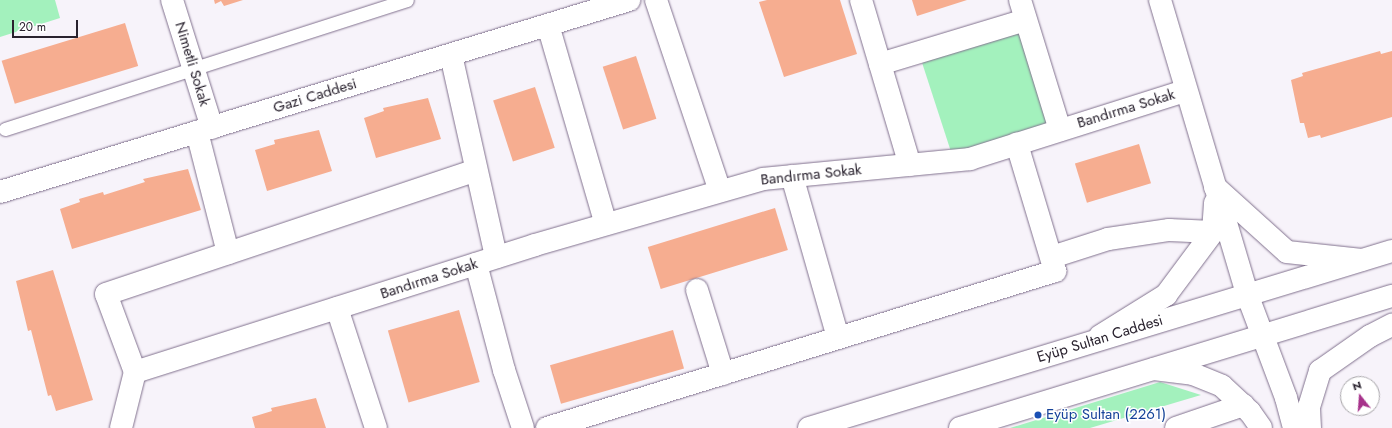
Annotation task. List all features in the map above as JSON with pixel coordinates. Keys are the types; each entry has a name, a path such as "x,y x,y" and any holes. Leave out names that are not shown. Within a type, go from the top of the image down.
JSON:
{"street":[{"name":"Nimetli Sokak","path":"172,0 193,67 228,253"},
{"path":"656,0 720,191"},
{"path":"861,0 910,165"},
{"path":"1160,0 1185,91 1247,294 1286,398 1294,428"},
{"name":"Gazi Caddesi","path":"0,192 619,2"},
{"path":"880,64 1023,10 1060,130"},
{"path":"548,25 606,224"},
{"path":"450,55 476,170 486,261 504,370 523,428"},
{"name":"Bandırma Sokak","path":"135,372 606,224 763,179 970,159 1185,91"},
{"path":"547,428 1055,271 1017,144"},
{"path":"121,428 135,372 106,294 476,170"},
{"path":"792,176 838,338"},
{"path":"1094,340 1166,295 1213,232 1215,187"},
{"path":"1215,187 1287,252 1362,260"},
{"path":"1052,257 1108,238 1169,230 1213,232"},
{"name":"Eyüp Sultan Caddesi","path":"809,428 1094,340 1392,251"},
{"path":"697,290 723,374"},
{"path":"960,428 1392,296"},
{"path":"337,308 376,428"},
{"path":"1310,428 1309,407 1320,371 1370,336 1392,325"},
{"path":"1154,369 1193,374 1222,386 1243,405 1261,428"},
{"path":"1176,428 1243,405"}],"lane":[{"path":"5,129 193,67 407,0"}],"green space":[{"path":"0,0 55,0 60,18 0,37"},
{"path":"1019,31 1049,123 952,155 922,63"},
{"path":"1160,382 1201,395 1090,428 1010,428"}],"building":[{"path":"214,0 243,0 224,6 221,1 215,4"},
{"path":"767,0 840,0 857,54 784,77 759,2"},
{"path":"912,0 967,0 917,16"},
{"path":"125,23 138,66 15,104 2,61"},
{"path":"1380,51 1381,54 1392,51 1392,117 1321,138 1320,135 1308,138 1304,123 1300,123 1291,80 1303,76 1302,73"},
{"path":"636,56 656,119 623,130 603,67"},
{"path":"535,87 555,148 513,161 493,101"},
{"path":"428,98 441,139 376,158 364,118 384,111 383,108"},
{"path":"319,130 332,171 267,191 255,150 275,144 274,140"},
{"path":"1139,144 1151,183 1087,203 1075,164"},
{"path":"188,169 201,210 72,249 60,209 80,202 79,199 103,192 104,195 145,182 143,179"},
{"path":"775,208 788,250 661,289 648,247"},
{"path":"53,270 93,400 56,411 51,395 48,396 31,330 28,331 16,281"},
{"path":"459,310 480,382 409,402 388,330"},
{"path":"673,330 684,368 561,404 550,365"},
{"path":"316,398 326,428 255,428 252,417 272,411 271,408"}],"place":[{"name":"Eyüp Sultan (2261)","path":"1038,415"}]}
